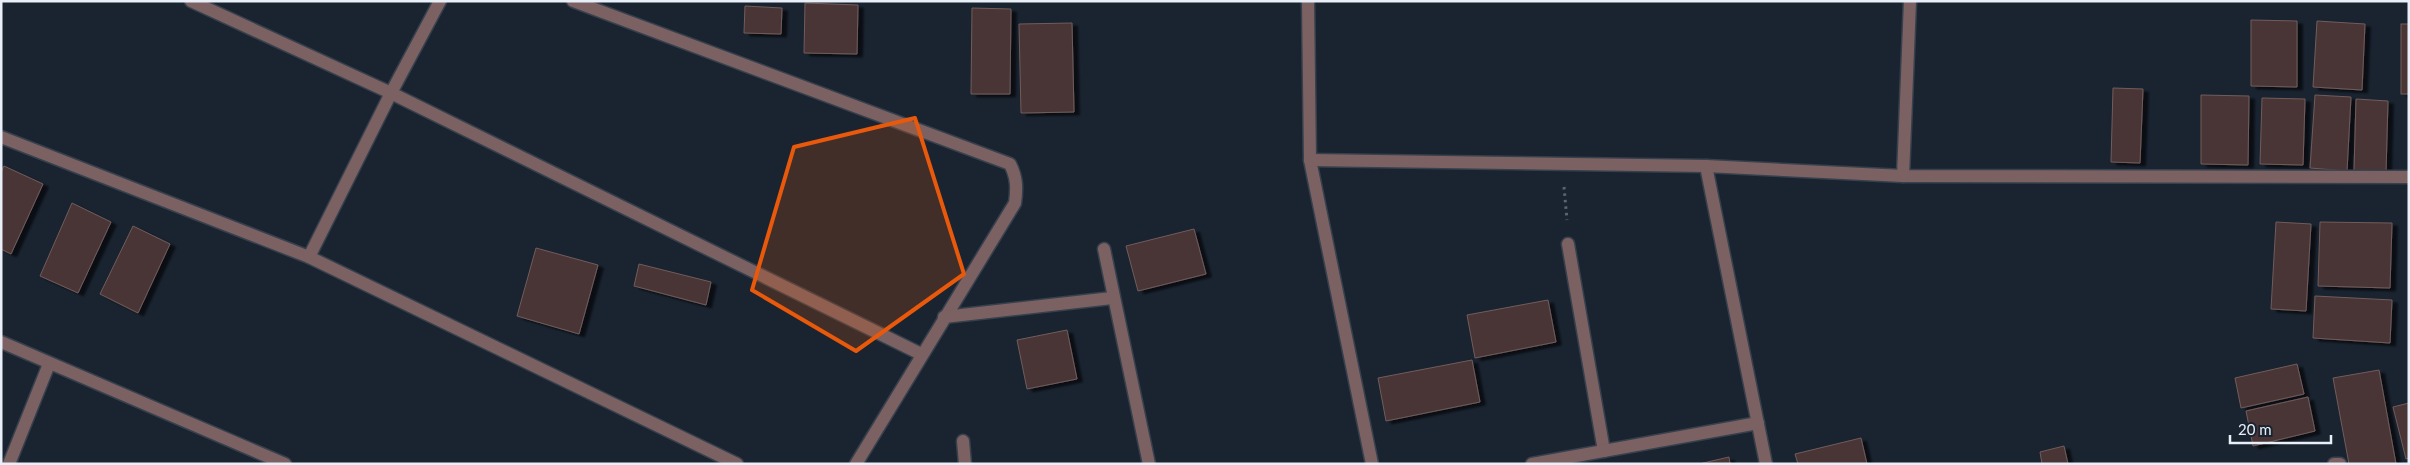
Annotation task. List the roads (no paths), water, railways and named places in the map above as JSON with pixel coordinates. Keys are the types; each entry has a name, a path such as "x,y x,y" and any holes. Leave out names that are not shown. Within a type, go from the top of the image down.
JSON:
{"street":[{"path":"191,1 391,92 921,354"},
{"path":"310,258 391,92 440,1"},
{"path":"572,1 1010,164 1016,182 1014,203 856,464"},
{"path":"1308,1 1310,160 1372,464"},
{"path":"1903,176 1910,1"},
{"path":"1,137 310,258 737,464"},
{"path":"1310,160 1706,166 1903,176 2409,177"},
{"path":"1706,166 1766,464"},
{"path":"1568,244 1604,451"},
{"path":"1104,249 1112,298 1149,464"},
{"path":"944,317 1112,298"},
{"path":"1,342 285,464"},
{"path":"9,464 50,364"},
{"path":"1532,464 1758,423"},
{"path":"963,441 965,464"},
{"path":"2334,464 2340,464"}]}
